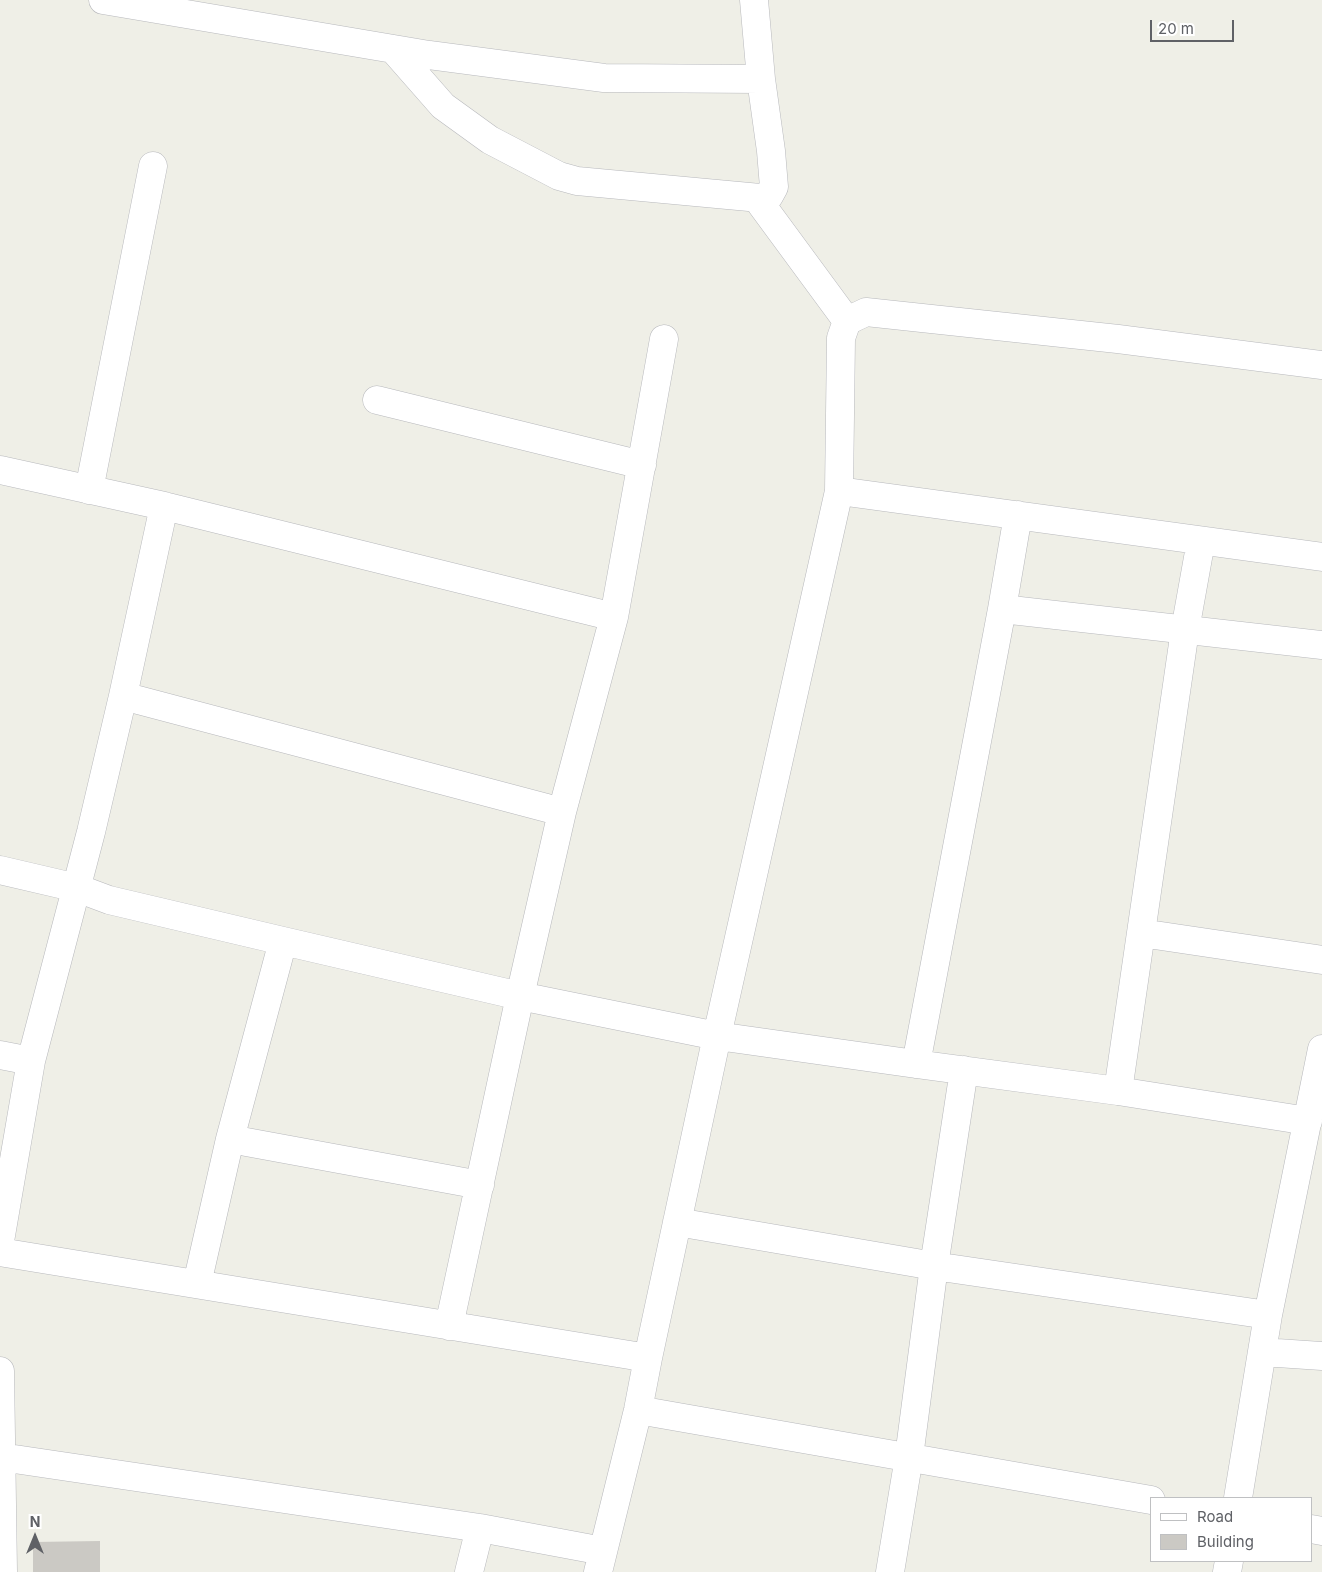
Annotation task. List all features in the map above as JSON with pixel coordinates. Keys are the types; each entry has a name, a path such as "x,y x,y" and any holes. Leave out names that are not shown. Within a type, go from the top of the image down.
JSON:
{"street":[{"path":"104,0 429,55 604,78 761,79"},
{"path":"393,49 443,106 490,140 559,176 577,181 760,198 769,196 774,187 754,0"},
{"path":"89,490 153,166"},
{"path":"760,198 758,200 847,321"},
{"path":"1,1457 480,1528 601,1561 638,1410 717,1036 839,491 841,338 847,321 866,312 1118,339 1322,365"},
{"path":"450,1326 520,996 562,812 614,617 664,339"},
{"path":"377,400 642,465"},
{"path":"0,470 164,506 614,617"},
{"path":"839,491 1322,557"},
{"path":"0,1241 31,1061 77,888 123,696 164,506"},
{"path":"916,1064 1018,515"},
{"path":"1118,1091 1185,630 1201,541"},
{"path":"1002,609 1322,645"},
{"path":"123,696 562,812"},
{"path":"0,870 77,888 109,900 283,942 520,996 717,1036 1118,1091 1308,1122"},
{"path":"1141,933 1322,960"},
{"path":"197,1284 230,1139 283,942"},
{"path":"1238,1497 1268,1315 1322,1049"},
{"path":"0,1055 31,1061"},
{"path":"890,1572 909,1457 934,1266 964,1070"},
{"path":"230,1139 480,1185"},
{"path":"677,1222 934,1266 1268,1315"},
{"path":"0,1252 648,1358"},
{"path":"1262,1352 1322,1356"},
{"path":"0,1371 3,1572"},
{"path":"638,1410 1150,1500"},
{"path":"469,1572 480,1528"}],"building":[{"path":"100,1541 100,1572 33,1572 33,1542"}]}
